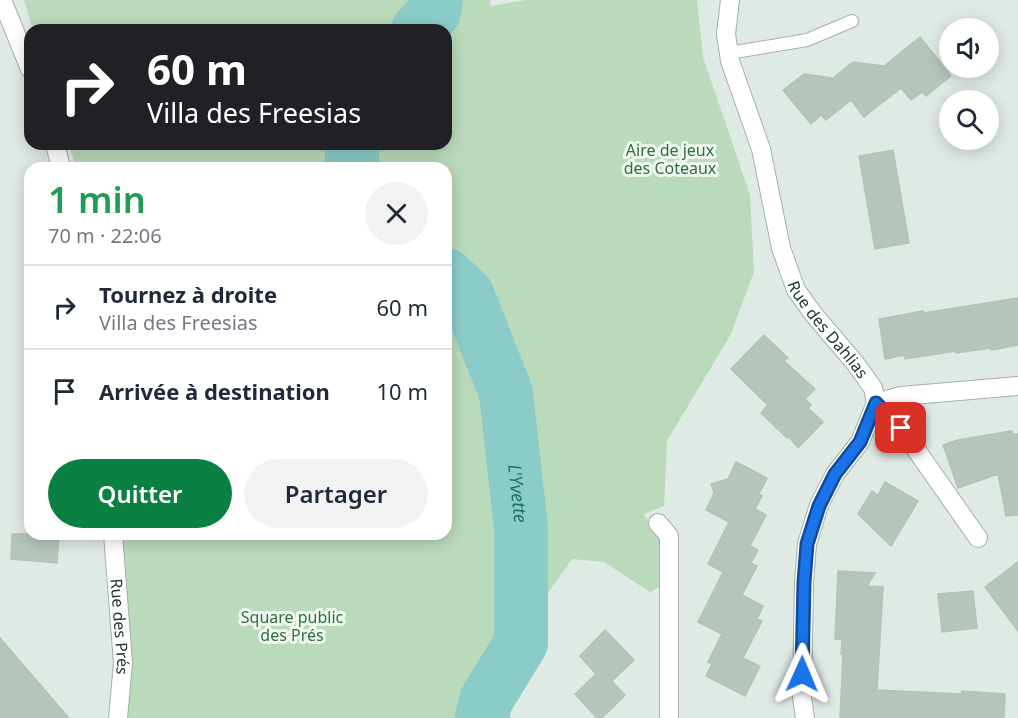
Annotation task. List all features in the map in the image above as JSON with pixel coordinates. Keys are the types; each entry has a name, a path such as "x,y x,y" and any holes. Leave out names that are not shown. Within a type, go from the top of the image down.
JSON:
{"street":[{"path":"2,0 24,54"},
{"name":"Rue des Dahlias","path":"730,0 726,34 730,61 761,149 781,248 796,290 814,316 855,363 873,388 876,403"},
{"path":"876,403 901,396 1018,386"},
{"path":"876,403 901,428 978,538"},
{"path":"805,718 802,697 807,544 819,506 835,474 860,442 876,403"},
{"path":"658,523 669,536 669,718"},
{"name":"Rue des Prés","path":"113,540 123,663 118,718"}],"lane":[{"path":"729,53 807,39 852,21"}],"green space":[{"path":"24,0 490,0 491,6 525,0 697,0 703,57 750,195 754,272 730,336 667,441 664,506 644,514 664,545 662,586 650,592 604,562 572,559 512,644 476,704 473,718 122,718 123,540 452,540 452,162 74,162 71,150 452,150 452,24 31,24"}],"building":[{"path":"920,37 939,61 939,78 948,78 926,96 922,92 911,100 901,88 864,117 851,100 826,120 821,115 811,124 783,90 804,74 833,78 853,62 884,66"},
{"path":"893,150 909,243 875,249 859,156"},
{"path":"1018,298 1018,345 991,350 991,348 956,353 956,351 905,359 904,355 885,359 879,319"},
{"path":"764,335 788,358 784,361 815,389 805,399 811,405 808,408 823,422 798,448 788,436 787,438 761,413 768,405 731,369"},
{"path":"1012,431 1012,434 1018,434 1018,515 1006,516 998,474 958,488 943,445 958,440"},
{"path":"736,462 767,478 759,494 762,496 755,509 766,515 750,546 758,550 751,563 757,566 742,595 763,606 757,619 762,621 743,658 760,666 745,696 706,676 712,664 708,662 722,634 698,622 723,572 708,564 729,522 706,510 714,493 711,484 728,479"},
{"path":"885,482 918,501 891,546 858,514 872,491 878,495"},
{"path":"12,534 24,534 24,540 59,540 57,563 11,559"},
{"path":"1018,562 1018,631 985,587"},
{"path":"838,571 875,573 867,586 883,587 877,690 1005,694 1004,718 840,718 843,654 841,654 842,639 835,639"},
{"path":"973,591 977,628 942,632 938,594"},
{"path":"605,630 634,660 612,681 625,695 602,718 597,718 575,694 596,674 580,656"},
{"path":"0,638 69,718 0,718"}],"waterway":[{"name":"L'Yvette","path":"423,24 434,12 436,0"},
{"name":"L'Yvette","path":"352,150 352,162"},
{"name":"L'Yvette","path":"452,280 467,294 506,393 521,527 521,643 486,700 482,718"}],"route":[{"path":"802,674 807,544 819,506 835,474 860,442 876,403 901,428"}],"park label":[{"name":"Aire de jeux des Coteaux","path":"670,159"},
{"name":"Square public des Prés","path":"292,626"}]}
